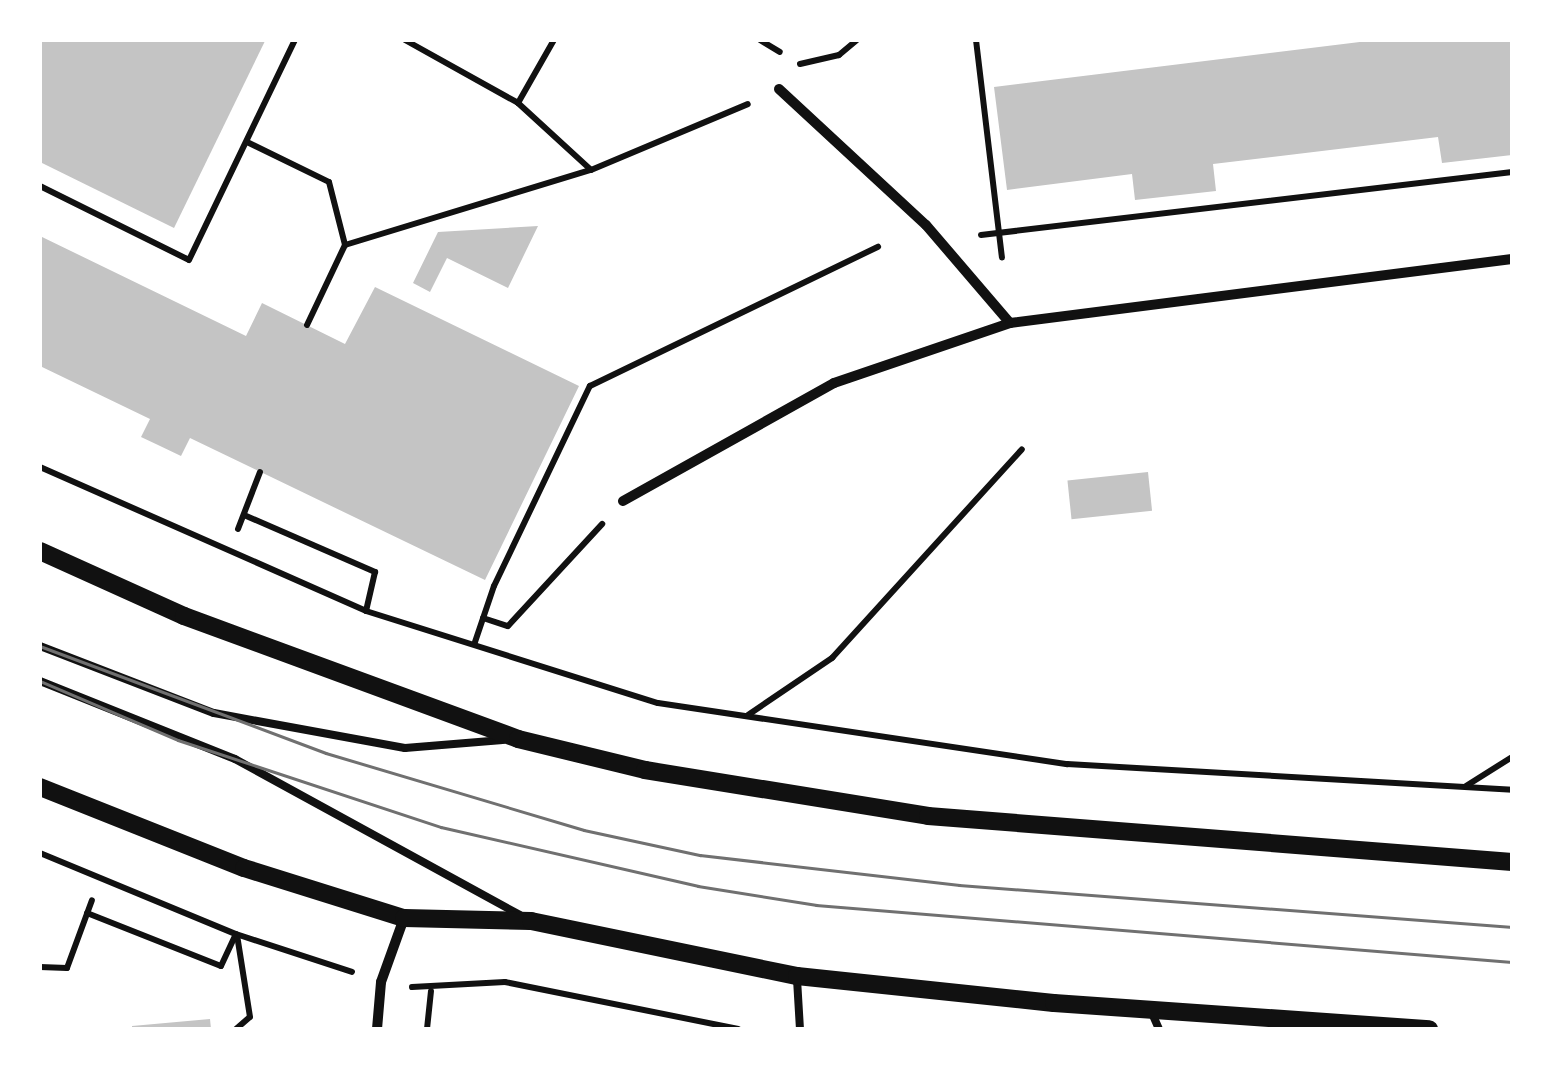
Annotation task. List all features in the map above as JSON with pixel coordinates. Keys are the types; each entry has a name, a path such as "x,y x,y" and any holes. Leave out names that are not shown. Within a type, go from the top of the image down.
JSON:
{"street":[{"path":"780,88 926,225 1010,323"},
{"path":"623,501 834,383 1010,323 1512,259"},
{"path":"40,550 184,616 518,738 645,770 928,816 1258,847 1512,862"},
{"path":"40,787 244,868 404,918 531,921 796,976 1151,1010 1429,1029"},
{"path":"377,1029 380,982 404,918"}],"lane":[{"path":"40,646 214,714 405,748 518,738"},
{"path":"40,681 235,759 531,921"},
{"path":"796,976 800,1029"},
{"path":"1151,1010 1159,1029"}],"path":[{"path":"40,186 190,260 295,40"},
{"path":"405,40 518,103 591,170"},
{"path":"518,103 554,40"},
{"path":"345,245 591,170 780,88 800,64 838,55 858,40"},
{"path":"976,40 999,233"},
{"path":"246,142 330,182 345,245 307,325"},
{"path":"926,225 978,236 1512,172"},
{"path":"475,642 590,386 878,247"},
{"path":"746,716 832,658 1022,449"},
{"path":"40,467 366,611 475,642 658,703 1067,764 1512,790"},
{"path":"238,529 260,472"},
{"path":"483,618 508,626 623,501"},
{"path":"244,515 375,572 366,611"},
{"path":"1466,787 1512,757"},
{"path":"40,967 68,968 92,900"},
{"path":"87,913 221,966 236,934 250,1018 236,1029"},
{"path":"427,1029 432,990"}],"building":[{"path":"40,40 265,41 174,228 40,162"},
{"path":"1376,40 1512,40 1512,155 1442,163 1438,137 1213,164 1216,191 1135,200 1132,174 1007,190 994,87"},
{"path":"538,226 508,288 447,258 430,292 413,283 438,232"},
{"path":"40,236 246,336 262,303 345,344 375,287 579,386 485,580 190,438 181,456 141,437 150,419 40,366"},
{"path":"1148,472 1152,511 1072,519 1067,480"},
{"path":"210,1019 211,1029 132,1029 132,1026"}],"tram line":[{"path":"40,646 326,753 584,830 700,855 959,885 1512,927"},
{"path":"40,681 178,740 441,827 698,886 816,905 1512,962"}]}
